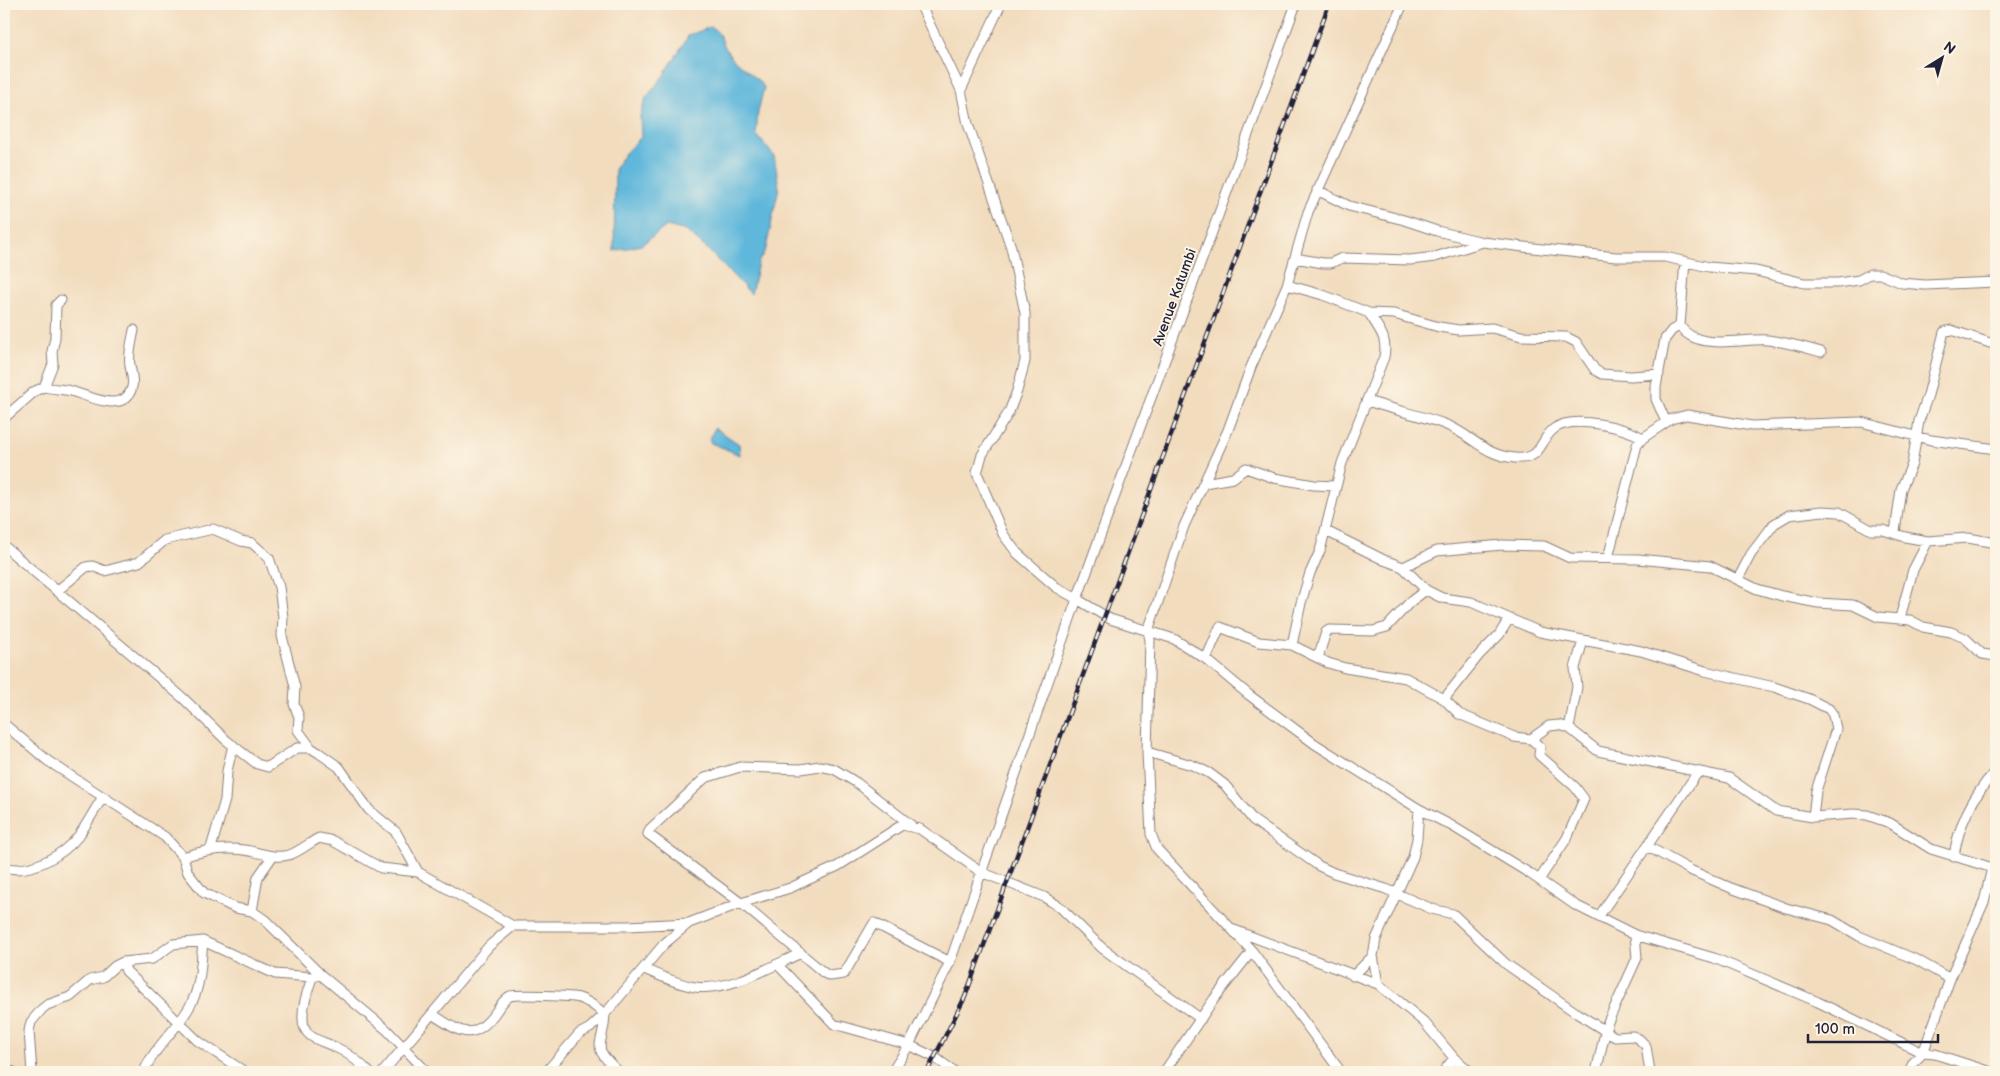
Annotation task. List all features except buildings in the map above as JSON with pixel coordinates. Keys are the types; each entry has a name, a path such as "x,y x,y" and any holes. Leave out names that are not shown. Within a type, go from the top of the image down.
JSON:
{"street":[{"path":"920,4 961,90 968,124 1012,246 1025,313 1025,361 1017,391 1009,412 982,455 977,473 1003,534 1017,553 1056,587 1110,619 1174,639 1206,659 1249,695 1315,744 1419,809 1452,826 1539,880 1575,905 1635,935 1714,958 1818,1002 1923,1053 1935,1054 1990,1072"},
{"path":"961,90 1001,4"},
{"name":"Avenue Katumbi","path":"892,1072 909,1045 950,962 1077,599 1296,4"},
{"path":"1340,1072 1252,951 1157,849 1151,834 1147,752 1150,640 1148,631 1184,526 1287,285 1308,212 1403,4"},
{"path":"1317,190 1349,206 1484,242 1586,255 1665,257 1709,267 1756,271 1804,282 1845,282 1859,280 1870,274 1880,274 1902,284 1996,282"},
{"path":"1295,258 1323,263 1331,263 1342,258 1410,260 1434,257 1484,242"},
{"path":"1680,326 1685,261"},
{"path":"1287,285 1323,295 1369,313 1394,314 1458,330 1492,328 1521,336 1566,337 1576,342 1595,370 1602,374 1631,376 1659,374"},
{"path":"44,387 53,364 52,351 55,338 56,305 61,300"},
{"path":"1292,645 1310,573 1320,551 1326,531 1342,463 1368,401 1386,346 1384,336 1369,313"},
{"path":"1680,326 1690,335 1701,340 1768,340 1821,352"},
{"path":"1666,422 1656,399 1659,374 1665,339 1672,330 1680,326"},
{"path":"4,418 35,391 44,387 68,390 105,402 116,402 127,396 132,388 133,374 130,364 134,330"},
{"path":"1895,532 1901,489 1912,464 1917,436 1944,332 1952,330 1996,345"},
{"path":"1368,401 1446,425 1490,453 1499,456 1525,458 1533,456 1552,430 1560,425 1572,423 1621,429 1642,438"},
{"path":"1608,558 1632,457 1637,444 1642,438 1666,422 1687,415 1752,426 1861,422 1917,436 1996,449"},
{"path":"1204,483 1233,478 1246,468 1274,478 1314,485 1336,486"},
{"path":"1738,579 1744,565 1765,533 1774,524 1789,516 1822,511 1839,512 1871,530 1895,532 1905,537 1928,541 1968,538 1996,543"},
{"path":"57,591 86,567 92,566 105,571 138,562 165,540 213,530 241,542 252,543 269,558 280,587 283,617 282,636 295,687 294,704 299,717 298,730 311,748 338,767 370,810 396,832 418,872"},
{"path":"1326,531 1384,560 1403,567 1426,590 1442,598 1471,602 1552,635 1642,651 1704,671 1774,687 1809,698 1829,709 1833,715 1836,729 1816,791 1813,817"},
{"path":"1900,618 1913,570 1928,541"},
{"path":"1403,567 1437,551 1502,545 1544,546 1570,558 1608,558 1710,566 1757,589 1782,596 1818,603 1853,605 1878,617 1910,620 1923,627 1951,632 1965,638 1982,654 1996,656"},
{"path":"4,546 184,698 233,745 257,764 265,768 289,752 302,748 311,748"},
{"path":"1318,658 1329,630 1373,631 1387,627 1410,602 1426,590"},
{"path":"1444,699 1480,654 1500,635 1509,619"},
{"path":"1206,659 1220,627 1259,642 1292,645 1318,658 1345,668 1406,678 1444,699 1459,714 1514,737 1531,739 1540,747 1538,755 1575,787 1584,799 1567,838 1539,880"},
{"path":"1568,728 1578,687 1575,668 1583,641"},
{"path":"4,724 48,761 165,837 183,857 188,873 204,893 235,908 252,911 277,931 317,976 387,1030 426,1072"},
{"path":"1531,739 1549,726 1559,725 1568,728 1598,751 1729,778 1776,811 1813,817 1867,815 1890,822 1931,849 1994,869 1984,902 1950,979 1923,1053 1913,1064 1910,1072"},
{"path":"211,848 225,800 227,771 233,745"},
{"path":"1147,752 1192,765 1209,773 1225,785 1253,820 1319,866 1432,909 1453,914 1506,964 1571,1010 1615,1037 1633,1036 1639,1039 1646,1046 1650,1072"},
{"path":"950,962 874,923 844,974 830,976 741,903 648,834 650,829 705,778 740,767 801,769 820,766 834,769 856,783 911,825 920,829 981,872 1036,894 1060,907 1102,948 1201,1019"},
{"path":"1954,857 1959,831 1966,816 1985,782 1996,770"},
{"path":"1599,916 1698,772"},
{"path":"4,867 32,867 47,861 73,842 103,797"},
{"path":"1378,984 1373,956 1376,939 1413,857 1417,839 1419,809"},
{"path":"183,857 211,848 243,850 272,857 290,854 314,840 323,838 381,868 418,872 513,926 628,926 689,923 741,903 790,888 838,866 902,825 911,825"},
{"path":"1647,846 1690,870 1730,888 1786,908 1832,920 1859,936 1917,960 1950,979"},
{"path":"252,911 258,877 272,857"},
{"path":"546,1072 579,1034 590,1028 605,1014 664,944 689,923"},
{"path":"383,1072 495,939 513,926"},
{"path":"1231,929 1378,984 1424,1022 1454,1058 1471,1072"},
{"path":"1598,1072 1597,1068 1606,1031 1620,992 1637,958 1635,935"},
{"path":"32,1072 29,1031 31,1022 42,1009 47,1005 70,997 90,980 103,977 123,962 152,959 173,944 203,941 275,974 317,976"},
{"path":"144,1072 150,1059 192,1002 199,977 203,941"},
{"path":"1164,1072 1214,999 1252,951"},
{"path":"644,969 685,984 708,987 735,982 801,953"},
{"path":"1353,976 1373,956"},
{"path":"123,962 126,971 170,1012 178,1023 198,1041 245,1072"},
{"path":"777,964 834,1024 909,1045 934,1057 956,1072"},
{"path":"317,976 304,1005 302,1020 304,1028 311,1037 335,1046 369,1072"},
{"path":"432,1014 464,1033 475,1033 486,1025 509,996 524,993 545,997 578,998 594,1005 605,1014"},
{"path":"605,1014 605,1025 598,1047 601,1054 619,1072"},
{"path":"1444,1072 1454,1058"},
{"path":"4,1069 14,1072"}],"water":[{"path":"711,27 719,34 730,54 764,87 758,112 756,134 774,156 779,187 766,249 758,263 751,294 705,247 686,231 667,226 641,245 614,251 615,168 625,153 641,137 640,116 646,98 664,75 689,35"},
{"path":"715,428 739,444 740,455 711,443 709,439"}],"railway":[{"path":"927,1072 965,997 1329,4"}]}
